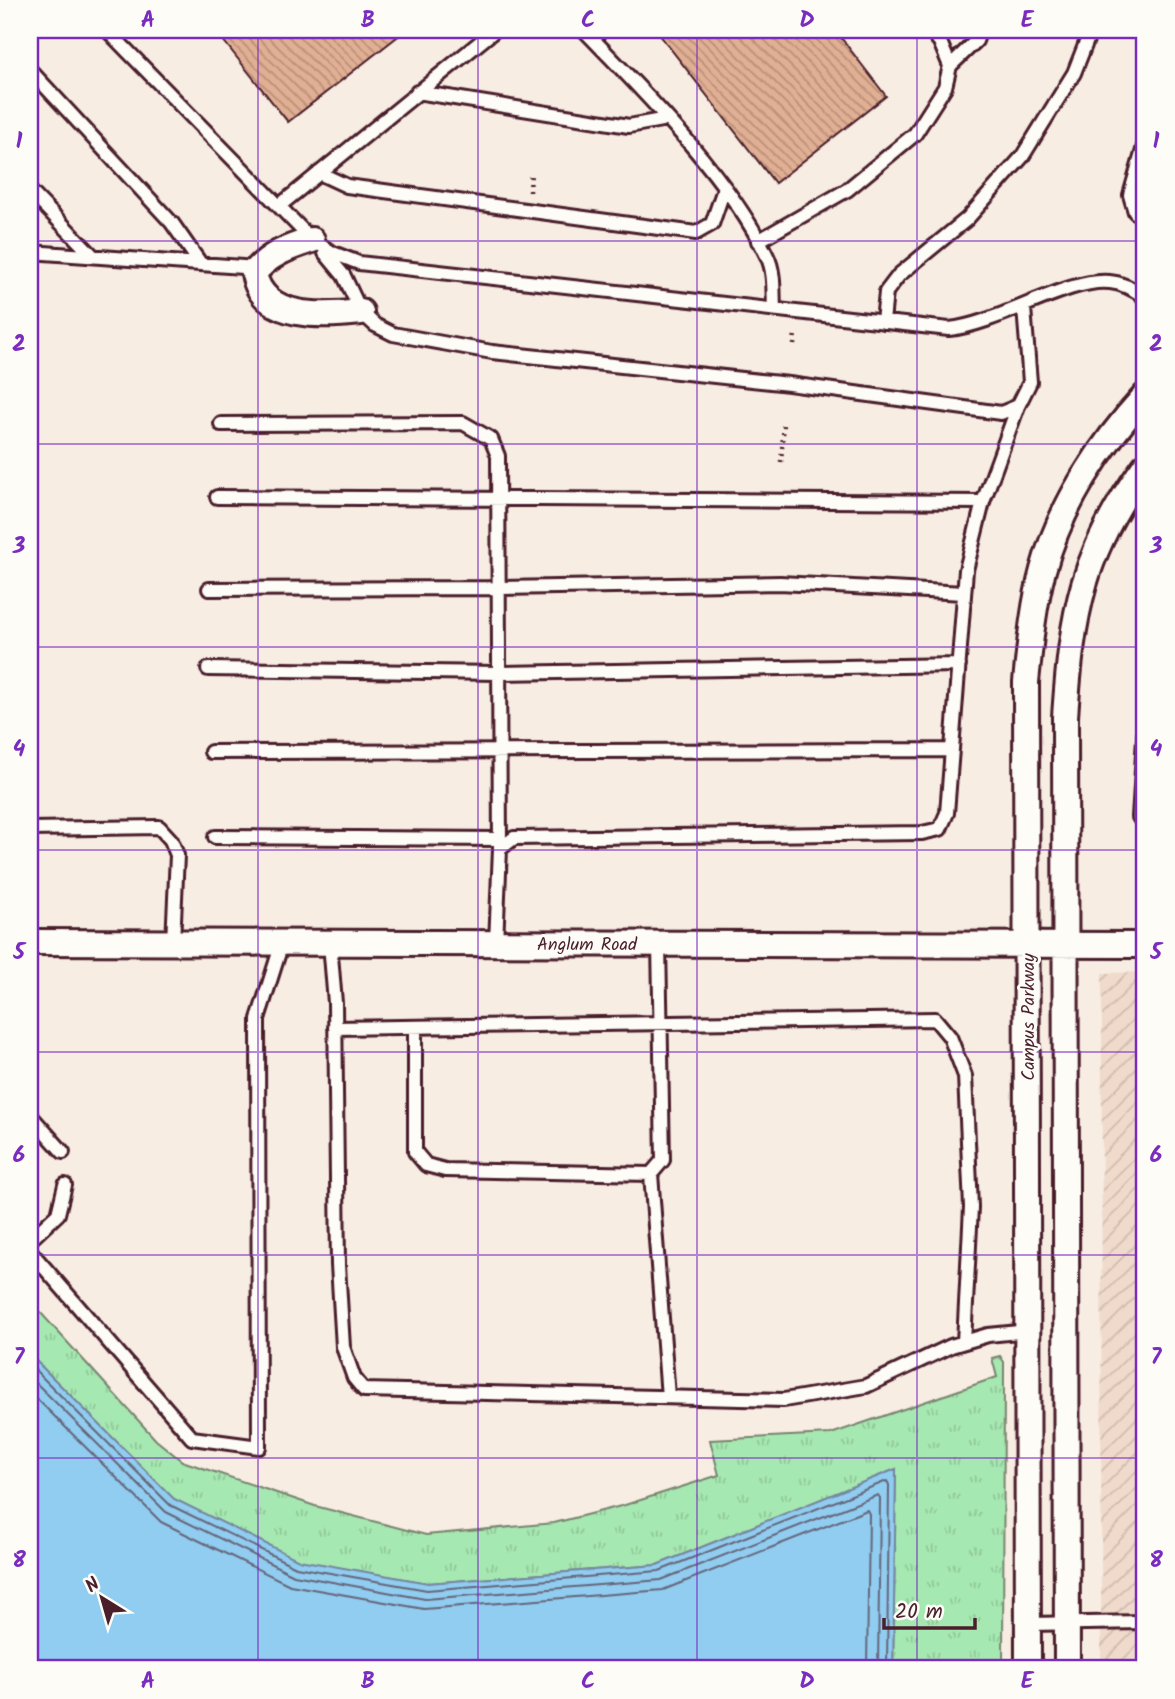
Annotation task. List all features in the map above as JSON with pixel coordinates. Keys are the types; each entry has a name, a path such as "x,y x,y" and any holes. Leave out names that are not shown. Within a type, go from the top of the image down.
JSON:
{"street":[{"path":"312,240 282,250 257,268 254,273 256,285 265,295 295,313 321,316 361,312"},
{"name":"Campus Parkway","path":"1028,1669 1026,682 1031,629 1043,568 1073,498 1117,426 1145,396"},
{"path":"1067,1669 1068,945 1065,717 1070,643 1087,569 1115,507 1145,466"},
{"name":"Anglum Road","path":"30,942 1145,944"}],"lane":[{"path":"107,30 312,240 344,276 361,312 375,325 393,334 492,352 789,384 1001,413 1018,405"},
{"path":"279,206 495,30"},
{"path":"584,30 667,119 724,189 768,257 774,309"},
{"path":"930,30 940,42 950,66"},
{"path":"758,241 847,190 915,134 945,87 950,66 976,41 980,30"},
{"path":"883,322 886,292 899,275 967,219 1022,157 1074,73 1091,30"},
{"path":"30,70 172,223 200,263"},
{"path":"417,92 629,126 667,119"},
{"path":"1145,143 1130,195 1135,212 1145,219"},
{"path":"319,173 347,187 527,208 696,233 712,224 724,189"},
{"path":"30,191 93,256"},
{"path":"312,240 332,253 359,263 883,322 960,328 992,321 1084,284 1110,282 1145,296"},
{"path":"30,252 257,268"},
{"path":"215,837 499,844 514,838 922,833 940,829 947,813 966,570 983,502 1018,405 1030,382 1024,308"},
{"path":"221,424 463,423 491,439 498,456 499,844 496,943"},
{"path":"217,497 983,502"},
{"path":"209,589 780,583 964,593"},
{"path":"208,669 499,673 958,665"},
{"path":"1145,722 1139,817 1145,825"},
{"path":"211,752 952,750"},
{"path":"30,829 159,827 171,840 177,855 173,942"},
{"path":"30,1251 192,1438 259,1447 258,1019 282,943"},
{"path":"330,943 335,1028 338,1265 343,1347 354,1378 364,1390 785,1400 866,1386 964,1342 988,1335 1028,1331"},
{"path":"659,944 663,1160 651,1174 668,1397"},
{"path":"335,1028 935,1019 943,1026 965,1076 971,1207 964,1342"},
{"path":"415,1027 415,1152 426,1165 445,1171 651,1174"},
{"path":"30,1115 63,1152"},
{"path":"30,1240 58,1214 65,1185"},
{"path":"1028,1624 1145,1622"}],"path":[{"path":"530,193 531,172"},
{"path":"794,345 795,330"},
{"path":"781,462 783,423"}],"shaded area":[{"path":"1145,972 1145,1669 1101,1669 1102,973"}],"green space":[{"path":"30,1301 156,1440 182,1461 315,1506 426,1535 554,1523 625,1505 719,1475 710,1440 831,1434 997,1377 992,1358 1000,1356 1004,1362 1003,1669 893,1669 896,1469 657,1565 428,1583 299,1561 174,1499 30,1355"}],"water":[{"path":"30,1355 174,1499 299,1560 428,1583 657,1565 896,1469 893,1669 30,1669"}],"building":[{"path":"215,30 406,30 288,122"},
{"path":"656,30 835,30 886,96 775,183"}]}
